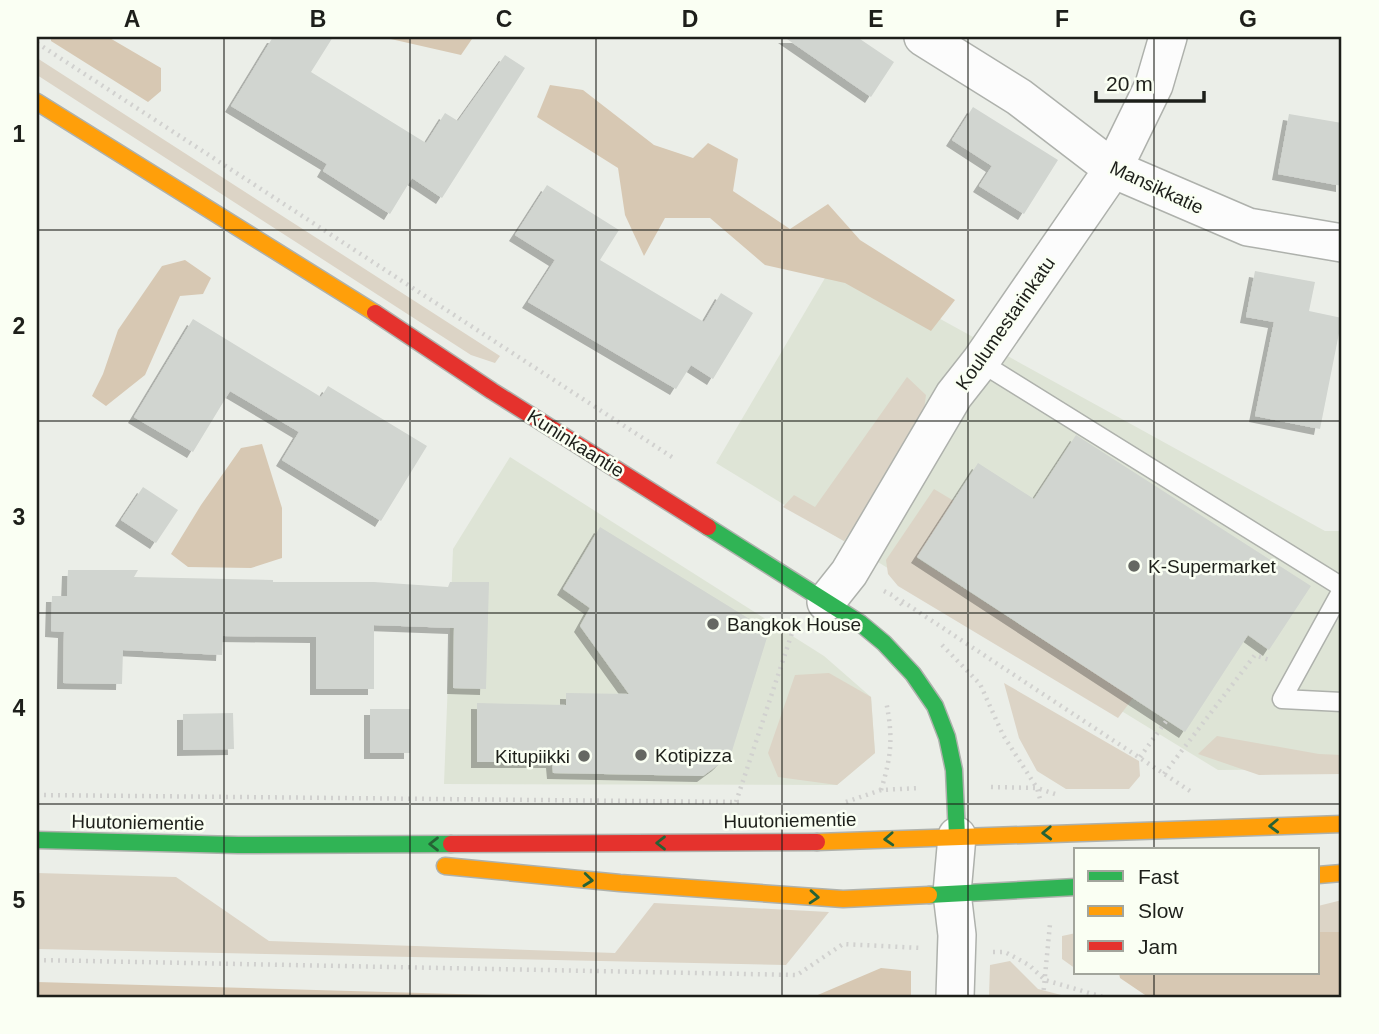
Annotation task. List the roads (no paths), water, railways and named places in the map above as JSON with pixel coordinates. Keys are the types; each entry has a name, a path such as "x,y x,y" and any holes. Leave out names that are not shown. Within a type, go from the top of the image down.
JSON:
{"main road":[{"name":"Kuninkaantie","path":"37,102 364,305 492,391 773,566 811,611 865,627 902,661 935,706 948,738 956,787 957,836"},
{"name":"Huutoniementie","path":"37,840 237,845 841,842 1342,824"},
{"name":"Huutoniementie","path":"237,845 395,861"},
{"path":"433,864 620,883 843,899 1074,887"},
{"path":"1320,874 1342,873"}],"street":[{"name":"Mansikkatie","path":"923,37 1019,97 1113,169 1248,227 1342,243"},
{"name":"Koulumestarinkatu","path":"811,611 849,573 954,395 980,362 1113,169 1154,85 1168,37"},
{"name":"Kuninkaantie","path":"955,997 956,950 952,893 957,836"}],"lane":[{"path":"980,362 1342,589 1282,699 1342,702"}],"place":[{"name":"K-Supermarket","path":"1134,566"},
{"name":"Bangkok House","path":"713,624"},
{"name":"Kotipizza","path":"641,755"},
{"name":"Kitupiikki","path":"584,756"}]}
